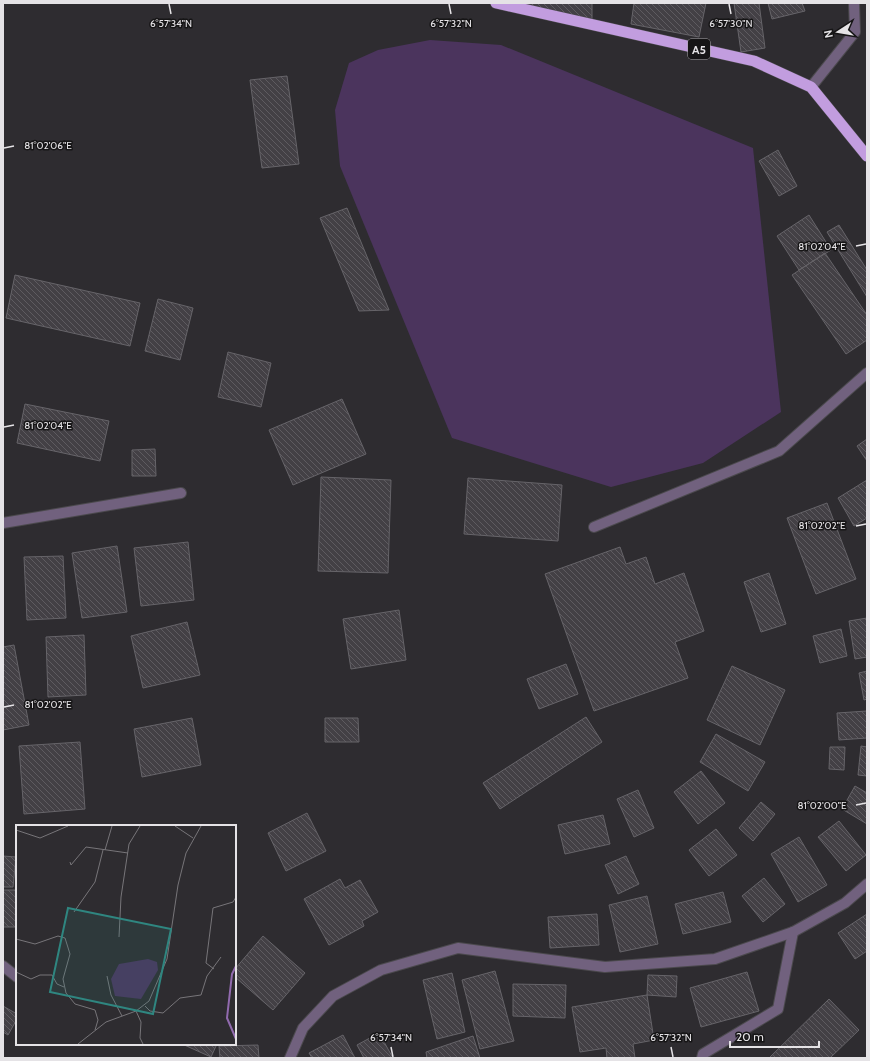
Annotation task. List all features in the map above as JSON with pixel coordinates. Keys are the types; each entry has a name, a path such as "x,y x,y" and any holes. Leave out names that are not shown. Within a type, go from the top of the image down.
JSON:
{"highway":[{"name":"A5","path":"496,3 754,61 811,88 867,156"}],"street":[{"path":"811,88 855,32 854,3"},
{"path":"594,527 779,451 867,373"},
{"path":"3,524 181,493"},
{"path":"290,1058 304,1028 333,996 381,970 458,948 605,967 715,959 793,932 845,903 867,884"},
{"path":"702,1058 703,1054 778,1009 793,932"},
{"path":"3,966 16,976"}],"shaded area":[{"path":"430,40 501,45 753,148 781,412 703,463 611,487 452,438 340,166 335,110 349,63 378,50"}],"building":[{"path":"527,3 592,3 592,20 528,6"},
{"path":"634,3 706,3 699,37 631,24"},
{"path":"734,3 759,3 765,48 741,52"},
{"path":"768,3 802,3 805,11 772,19"},
{"path":"287,76 299,164 262,168 250,80"},
{"path":"778,150 797,186 779,196 759,161"},
{"path":"347,208 389,310 359,311 320,218"},
{"path":"809,215 831,250 799,270 777,236"},
{"path":"839,225 867,270 867,297 827,232"},
{"path":"825,253 867,315 867,340 846,354 792,275"},
{"path":"15,275 140,303 130,346 6,318"},
{"path":"158,299 193,308 180,360 145,351"},
{"path":"228,352 271,363 261,407 218,397"},
{"path":"342,399 366,454 293,485 269,430"},
{"path":"25,404 109,421 100,461 17,443"},
{"path":"867,439 867,461 857,446"},
{"path":"155,449 156,476 132,476 132,450"},
{"path":"321,477 391,480 388,573 318,571"},
{"path":"468,478 562,485 558,541 464,534"},
{"path":"867,480 867,518 854,526 838,498"},
{"path":"827,503 856,579 816,594 787,518"},
{"path":"188,542 194,600 141,606 134,548"},
{"path":"117,546 127,612 82,618 72,553"},
{"path":"620,547 626,564 646,557 655,584 684,573 704,631 675,642 688,678 594,711 545,574"},
{"path":"63,556 66,618 27,620 24,557"},
{"path":"769,573 786,624 761,632 744,582"},
{"path":"399,610 406,660 351,669 343,619"},
{"path":"867,618 867,657 855,659 849,621"},
{"path":"187,622 200,675 143,688 131,636"},
{"path":"841,629 847,656 820,663 813,636"},
{"path":"84,635 86,695 48,697 46,637"},
{"path":"14,645 29,725 3,730 3,647"},
{"path":"566,664 578,694 539,709 527,679"},
{"path":"732,666 785,690 760,745 707,720"},
{"path":"867,671 867,699 864,700 859,673"},
{"path":"867,711 867,738 839,740 837,713"},
{"path":"586,717 602,742 500,809 483,783"},
{"path":"192,718 201,765 142,777 134,729"},
{"path":"325,718 358,718 359,742 325,742"},
{"path":"716,734 765,762 748,791 700,762"},
{"path":"80,742 85,809 24,814 19,746"},
{"path":"861,746 867,747 867,776 858,775"},
{"path":"830,747 845,747 844,770 829,769"},
{"path":"701,771 725,803 698,824 674,792"},
{"path":"855,786 867,793 867,824 842,809"},
{"path":"638,790 654,828 634,837 617,799"},
{"path":"761,802 775,814 753,841 739,828"},
{"path":"307,813 326,851 286,871 268,833"},
{"path":"603,815 610,844 565,854 558,825"},
{"path":"839,821 866,855 846,871 818,837"},
{"path":"716,829 737,855 709,876 689,850"},
{"path":"799,837 827,885 798,902 771,854"},
{"path":"3,856 16,857 13,887 3,887"},
{"path":"626,856 639,884 618,894 605,865"},
{"path":"764,878 785,904 763,922 742,896"},
{"path":"340,879 345,888 360,880 378,912 362,921 364,926 329,945 304,899"},
{"path":"3,890 16,890 16,927 3,927"},
{"path":"723,892 731,922 683,934 675,904"},
{"path":"647,896 658,944 620,952 609,905"},
{"path":"597,914 599,945 550,948 548,917"},
{"path":"867,914 867,951 855,959 838,933"},
{"path":"263,936 305,973 273,1010 236,978 236,968"},
{"path":"495,971 514,1041 480,1049 462,980"},
{"path":"747,972 759,1011 701,1027 690,988"},
{"path":"452,973 465,1032 437,1039 423,980"},
{"path":"648,975 677,976 676,997 647,995"},
{"path":"513,984 566,985 565,1018 513,1016"},
{"path":"647,995 654,1040 633,1044 635,1058 607,1058 606,1048 580,1052 572,1007"},
{"path":"829,999 859,1030 830,1058 769,1058"},
{"path":"3,1006 16,1013 16,1021 8,1035 3,1032"},
{"path":"379,1033 393,1058 364,1058 357,1045"},
{"path":"343,1035 355,1058 312,1058 309,1053"},
{"path":"473,1036 480,1058 427,1058 426,1052"},
{"path":"184,1045 217,1045 211,1057"},
{"path":"258,1045 259,1058 220,1058 219,1046"}]}
